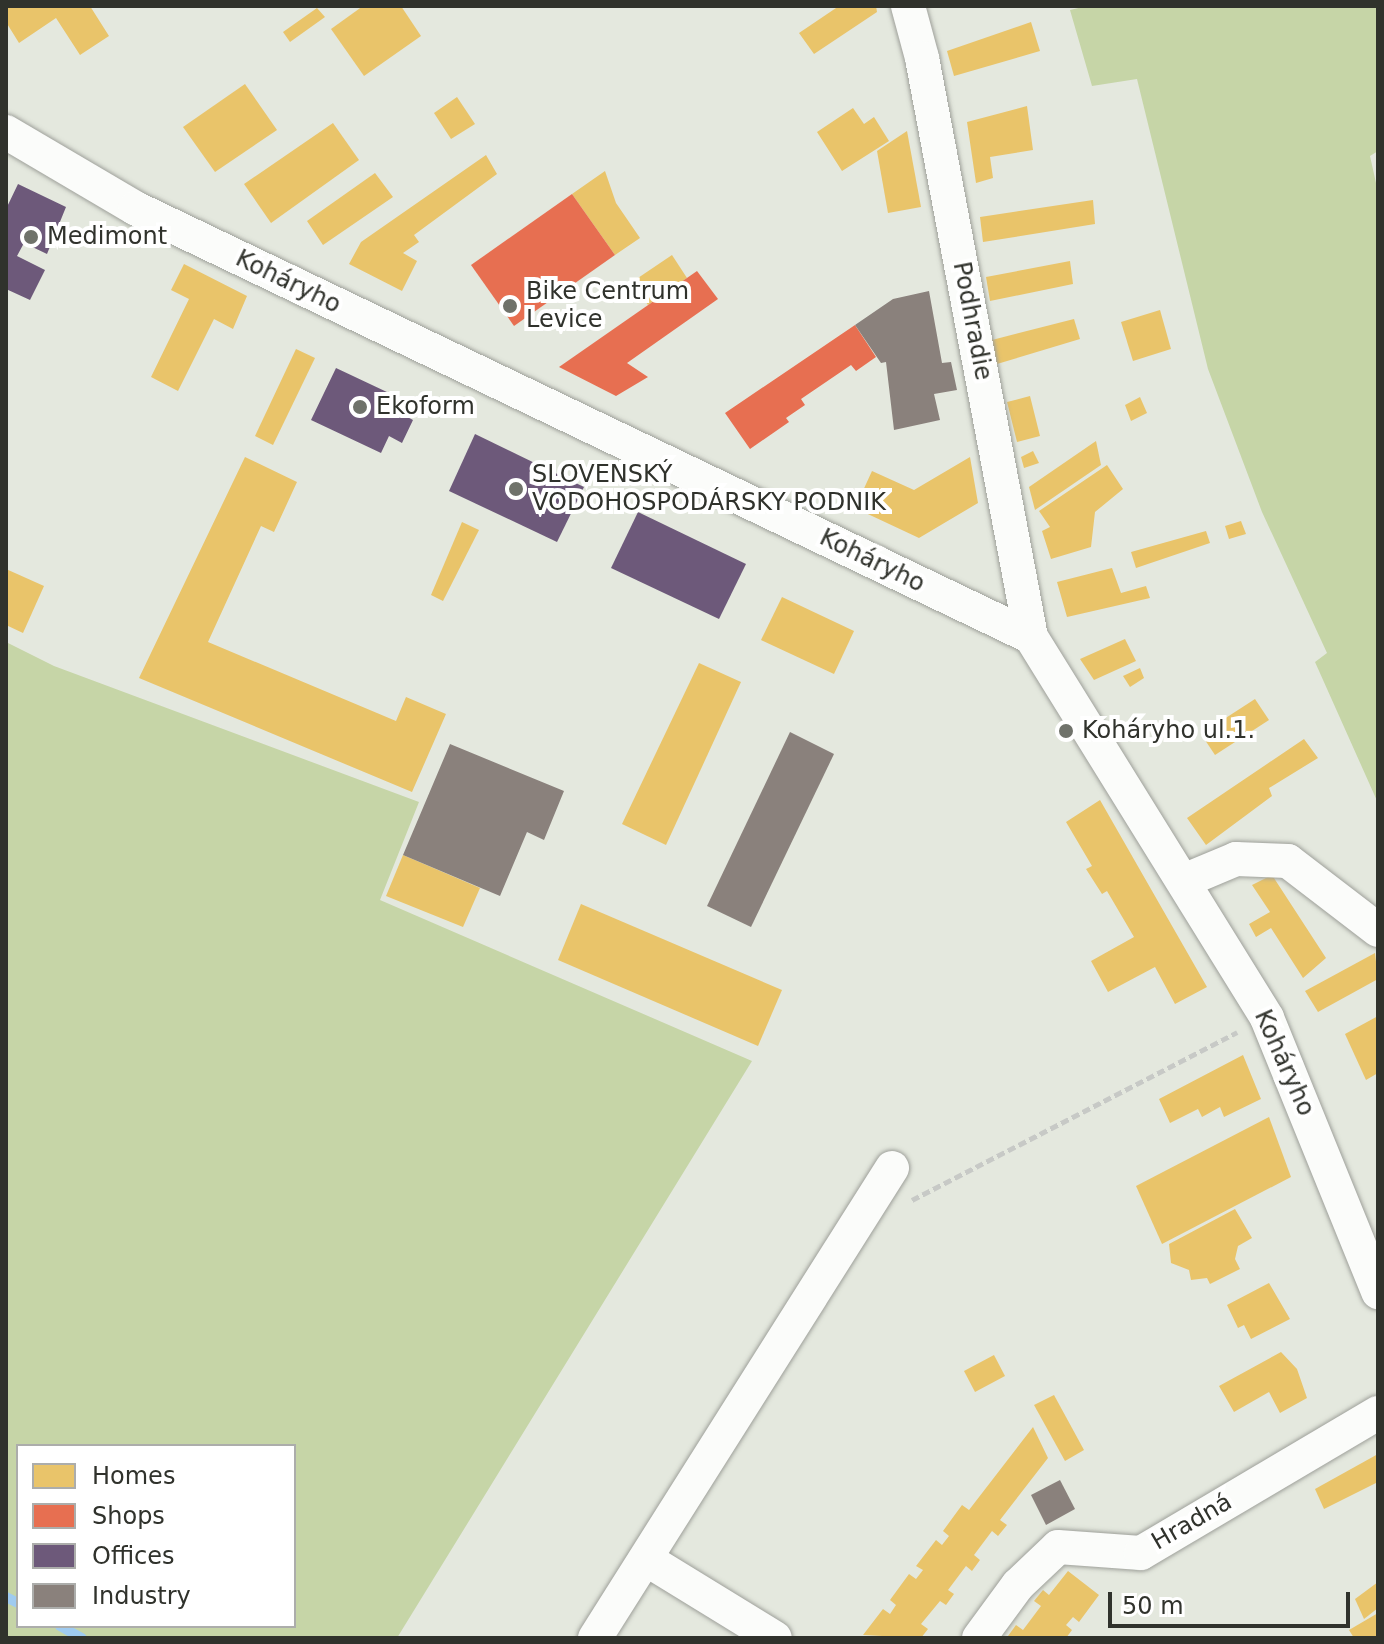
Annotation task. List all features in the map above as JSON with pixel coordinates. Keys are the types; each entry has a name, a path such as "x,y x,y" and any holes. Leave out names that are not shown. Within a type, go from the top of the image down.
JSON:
{"street":[{"name":"Podhradie","path":"908,6 922,58 1031,637"},
{"name":"Koháryho","path":"6,132 135,208 1031,637 1186,880 1267,1018 1378,1292"},
{"path":"1186,880 1236,859 1288,861 1378,930"},
{"path":"595,1638 892,1168"},
{"name":"Hradná","path":"979,1638 1018,1585 1058,1547 1141,1553 1378,1413"},
{"path":"646,1559 775,1638"}],"path":[{"path":"910,1201 1267,1018"}],"green space":[{"path":"1087,6 1378,6 1378,151 1370,156 1378,192 1378,803 1315,662 1327,653 1262,512 1208,369 1137,79 1092,86 1070,10"},
{"path":"6,642 54,666 419,802 380,900 752,1061 397,1638 6,1638"}],"building: Homes":[{"path":"6,6 90,6 109,36 80,55 56,18 19,43 6,22"},
{"path":"363,6 401,6 421,36 364,76 331,29"},
{"path":"839,6 876,6 877,12 814,54 799,33"},
{"path":"317,8 325,17 290,42 283,32"},
{"path":"1031,22 1040,51 954,76 947,51"},
{"path":"245,84 277,130 215,172 183,127"},
{"path":"457,97 475,124 451,139 434,113"},
{"path":"1027,106 1033,150 990,157 993,178 976,183 967,122"},
{"path":"853,108 864,124 874,117 889,141 842,171 817,132"},
{"path":"333,123 359,160 271,223 244,184"},
{"path":"907,131 921,207 888,213 877,151"},
{"path":"486,155 497,174 414,235 419,242 403,253 417,261 402,291 349,264 361,242"},
{"path":"605,171 616,203 640,238 615,255 572,194"},
{"path":"375,173 393,197 323,245 307,221"},
{"path":"1093,200 1095,224 983,242 980,217"},
{"path":"672,255 687,278 648,305 632,282"},
{"path":"1070,261 1073,284 990,301 986,277"},
{"path":"184,264 247,296 233,329 214,319 178,391 151,377 189,299 171,290"},
{"path":"1160,310 1171,349 1133,361 1121,322"},
{"path":"1074,319 1080,339 997,364 992,340"},
{"path":"296,349 315,358 273,445 255,436"},
{"path":"1030,396 1040,436 1017,442 1007,402"},
{"path":"1140,397 1147,413 1131,421 1125,405"},
{"path":"1096,441 1101,465 1035,510 1029,487"},
{"path":"1033,451 1039,463 1024,468 1021,457"},
{"path":"245,457 297,482 274,532 261,526 208,642 396,721 406,697 446,714 412,792 139,678"},
{"path":"970,457 978,503 919,538 855,508 872,471 914,490"},
{"path":"1107,465 1123,489 1095,512 1091,547 1051,559 1042,531 1050,527 1039,511"},
{"path":"1241,521 1246,534 1229,539 1225,526"},
{"path":"462,522 479,530 443,601 431,595"},
{"path":"1206,531 1210,543 1136,568 1131,552"},
{"path":"1112,568 1121,593 1146,586 1150,598 1067,617 1057,582"},
{"path":"6,569 44,586 23,633 6,625"},
{"path":"782,597 854,631 834,674 761,640"},
{"path":"1125,639 1136,661 1094,680 1080,659"},
{"path":"699,663 741,682 666,845 622,824"},
{"path":"1140,668 1144,678 1130,687 1123,676"},
{"path":"1255,699 1269,720 1215,755 1201,734"},
{"path":"1304,739 1318,758 1269,788 1272,796 1206,845 1187,818"},
{"path":"1100,800 1207,987 1175,1004 1155,967 1108,992 1091,961 1134,937 1107,891 1102,894 1086,869 1092,866 1066,822"},
{"path":"403,855 480,888 463,927 386,896"},
{"path":"1272,875 1326,958 1303,978 1271,928 1256,937 1249,924 1270,912 1252,885"},
{"path":"581,904 782,990 758,1046 558,960"},
{"path":"1375,953 1378,979 1318,1012 1305,991"},
{"path":"1378,1016 1378,1073 1366,1080 1345,1034"},
{"path":"1243,1055 1261,1099 1224,1117 1220,1107 1202,1117 1198,1109 1170,1123 1159,1099"},
{"path":"1269,1117 1291,1177 1162,1244 1136,1186"},
{"path":"1235,1209 1252,1238 1238,1246 1235,1259 1240,1269 1210,1284 1207,1278 1191,1280 1189,1270 1171,1263 1169,1244"},
{"path":"1269,1283 1290,1319 1251,1339 1244,1325 1238,1328 1227,1305"},
{"path":"1281,1352 1297,1369 1307,1398 1280,1413 1269,1392 1234,1412 1219,1386"},
{"path":"994,1355 1005,1376 975,1392 964,1371"},
{"path":"1054,1395 1084,1450 1065,1461 1034,1405"},
{"path":"1033,1427 1048,1458 1000,1520 1007,1525 998,1536 992,1531 974,1555 980,1560 972,1571 966,1566 948,1590 954,1594 946,1605 940,1601 921,1624 928,1629 921,1638 863,1635 883,1609 890,1614 896,1605 890,1600 909,1574 916,1579 923,1570 916,1566 936,1540 942,1545 949,1536 943,1531 962,1505 969,1510"},
{"path":"1378,1454 1378,1482 1324,1509 1315,1489"},
{"path":"1068,1571 1099,1595 1079,1622 1073,1617 1066,1625 1072,1630 1066,1638 1008,1636 1016,1625 1023,1630 1041,1606 1034,1601 1043,1590 1049,1595"},
{"path":"1378,1582 1378,1608 1364,1619 1355,1599"},
{"path":"1378,1613 1378,1638 1354,1638 1349,1630"}],"building: Shops":[{"path":"572,194 615,255 514,326 471,265"},
{"path":"697,271 718,299 627,363 648,377 616,396 559,367"},
{"path":"855,325 876,357 856,371 851,365 801,399 805,405 786,418 789,422 750,449 725,413"}],"building: Offices":[{"name":"Medimont","path":"18,184 66,207 47,254 24,243 17,256 45,270 30,300 6,289 6,209"},
{"name":"Ekoform","path":"336,368 406,401 400,413 413,420 402,443 389,436 381,453 311,420"},
{"name":"SLOVENSKÝ VODOHOSPODÁRSKY PODNIK","path":"475,434 584,487 557,542 449,491"},
{"path":"638,512 746,564 719,619 611,568"}],"building: Industry":[{"path":"929,291 942,363 951,362 957,390 934,394 940,420 894,430 886,362 881,363 855,325 893,299"},
{"path":"790,732 834,754 751,927 707,906"},
{"path":"450,744 564,791 544,840 527,832 500,896 403,855"},
{"path":"1060,1480 1075,1509 1046,1525 1031,1495"}],"waterway":[{"path":"6,1597 16,1602"},
{"path":"64,1628 82,1638"}],"place":[{"name":"Medimont","path":"31,237"},
{"name":"Bike Centrum Levice","path":"510,306"},
{"name":"Ekoform","path":"360,407"},
{"name":"SLOVENSKÝ VODOHOSPODÁRSKY PODNIK","path":"516,489"},
{"name":"Koháryho ul.1.","path":"1066,731"}]}
